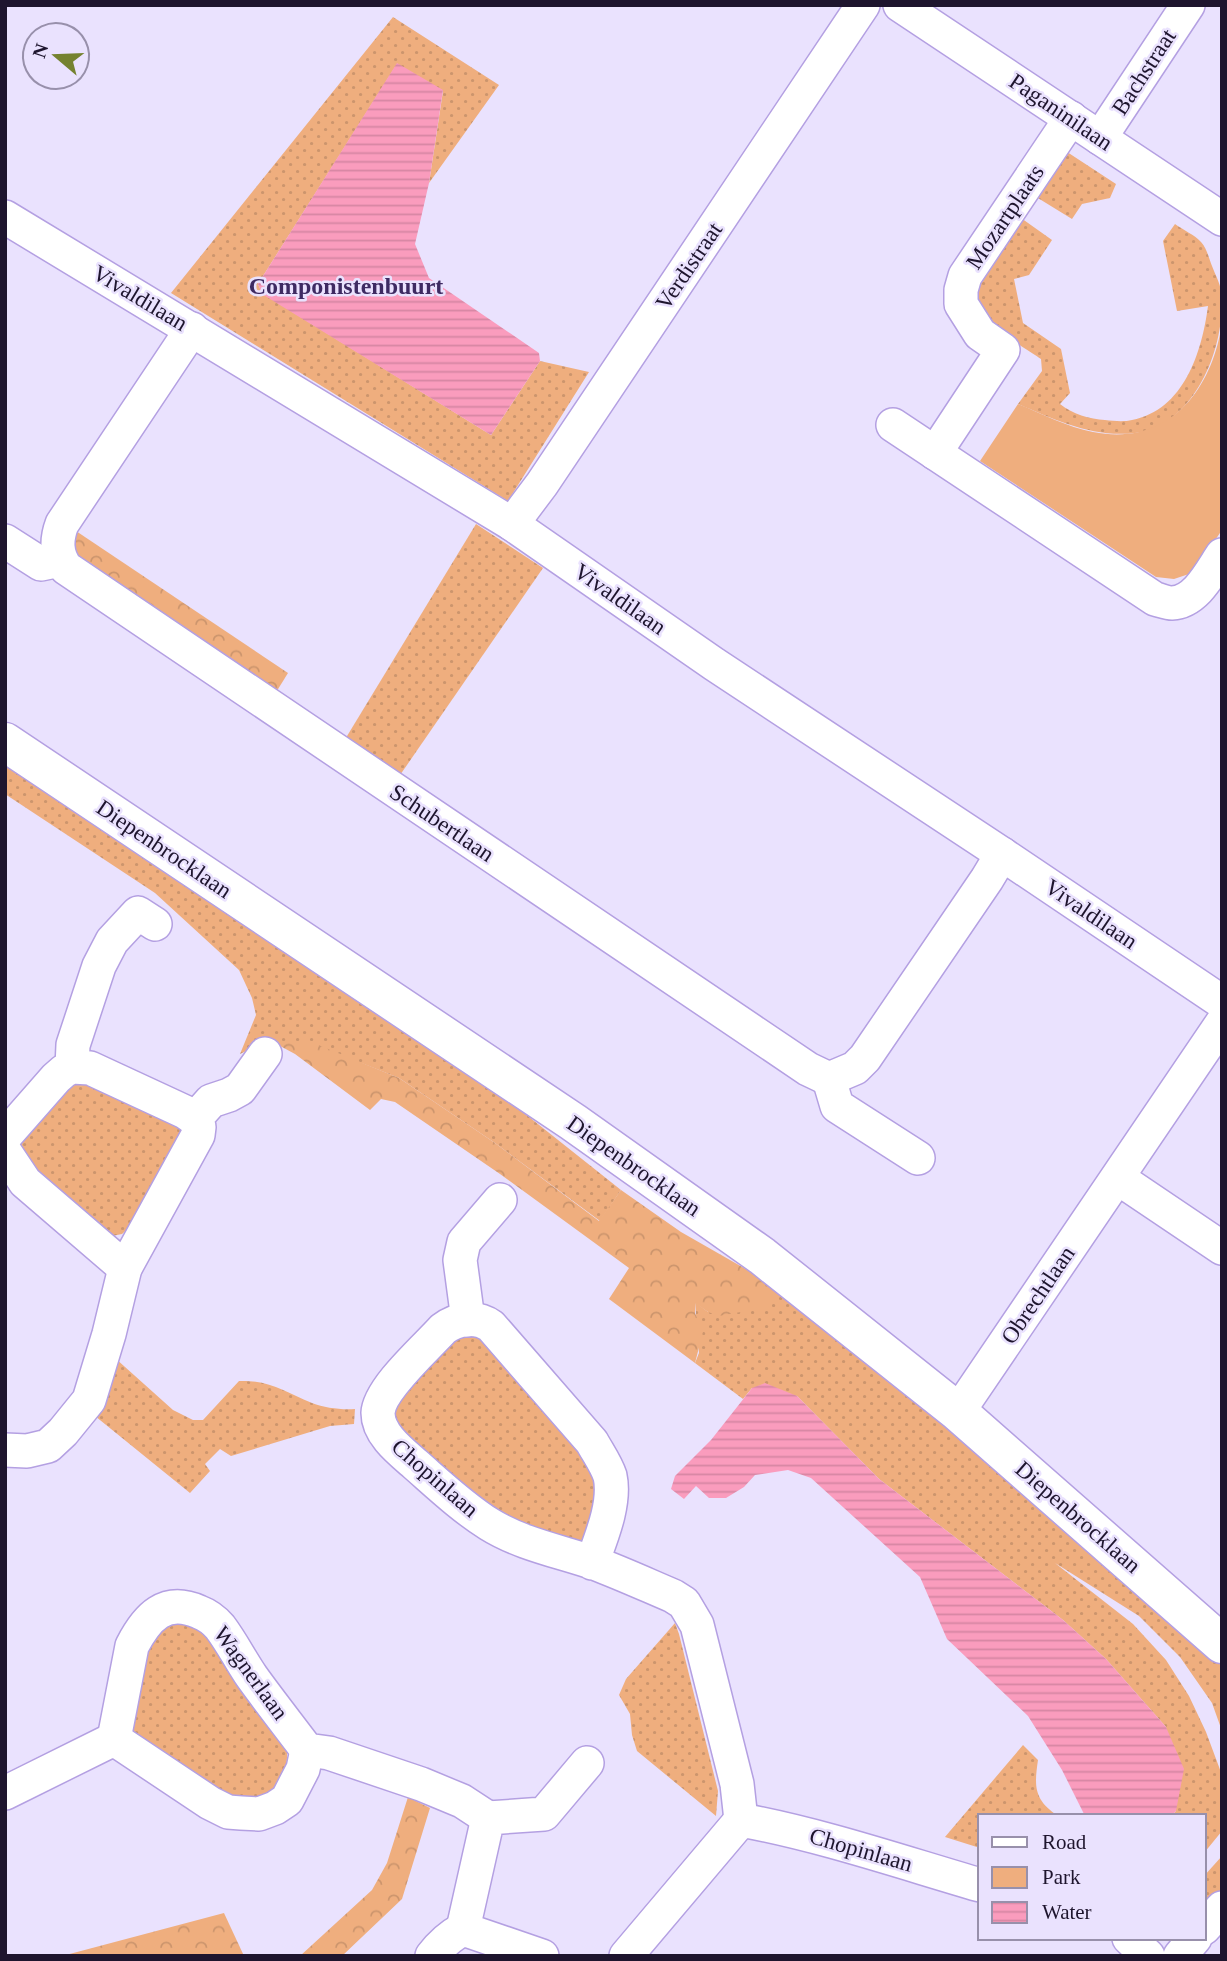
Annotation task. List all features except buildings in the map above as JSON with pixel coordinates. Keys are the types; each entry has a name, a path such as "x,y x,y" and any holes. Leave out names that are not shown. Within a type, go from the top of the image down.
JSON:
{"street":[{"name":"Verdistraat","path":"512,524 718,224 863,5"},
{"name":"Paganinilaan","path":"900,5 1222,219"},
{"name":"Bachstraat","path":"1100,138 1188,5"},
{"name":"Mozartplaats","path":"935,453 1003,350 980,334 961,304 965,276 1070,118"},
{"name":"Vivaldilaan","path":"5,217 512,524 714,664 1222,1002"},
{"path":"5,541 41,564 60,560 58,534 67,514 192,329"},
{"path":"893,425 1155,598 1172,603 1187,598 1197,591 1222,555"},
{"name":"Schubertlaan","path":"60,560 76,575 402,796 789,1057 829,1079"},
{"name":"Diepenbrocklaan","path":"5,742 603,1143 762,1256 958,1412 1222,1644"},
{"path":"918,1158 837,1106 829,1079 855,1068 865,1058 1002,854"},
{"path":"72,1067 73,1045 99,966 112,941 138,914 155,924"},
{"name":"Obrechtlaan","path":"958,1412 1222,1023"},
{"path":"195,1119 211,1101 229,1096 240,1089 265,1055"},
{"path":"5,1136 56,1078 72,1067 90,1068 185,1112 195,1119 199,1127 198,1135 125,1268 89,1399 64,1432 48,1446 27,1451 5,1450"},
{"path":"5,1152 24,1182 125,1268"},
{"path":"1118,1178 1222,1248"},
{"path":"499,1200 464,1242 460,1260 468,1320 485,1322 491,1326 592,1442 604,1463 610,1478 607,1521 592,1563"},
{"name":"Chopinlaan","path":"468,1320 451,1323 443,1329 384,1394 378,1414 380,1423 394,1445 459,1503 491,1525 537,1545 592,1563 684,1603 697,1625 737,1784 741,1820 808,1835 978,1884"},
{"name":"Wagnerlaan","path":"114,1740 132,1646 138,1634 155,1614 165,1608 180,1606 207,1615 219,1625 253,1678 307,1750"},
{"path":"5,1793 114,1740 228,1812 259,1814 287,1800 303,1769 307,1750 329,1753 421,1784 462,1801 488,1818 544,1814 587,1762"},
{"path":"463,1929 488,1818"},
{"path":"626,1956 741,1820"},
{"path":"1206,1926 1222,1908"},
{"path":"432,1956 440,1944 463,1929 542,1956"},
{"path":"1131,1940 1148,1956"},
{"path":"1180,1956 1193,1940"}],"green space":[{"path":"393,17 499,85 429,183 443,91 397,64 258,284 262,293 491,435 540,361 589,372 508,501 171,293"},
{"path":"1061,148 1116,184 1110,198 1082,204 1072,219 1033,195"},
{"path":"1021,218 1052,240 1029,275 1014,279 1023,323 1061,349 1070,393 1060,404 1076,413 1099,419 1126,421 1150,414 1177,392 1187,376 1201,342 1208,306 1177,311 1163,241 1175,224 1203,244 1221,291 1219,335 1203,380 1175,415 1156,427 1135,433 1104,433 1075,426 1018,404 1042,371 1041,359 986,322 980,314 977,300 981,281"},
{"path":"1222,323 1222,530 1189,574 1174,579 1156,577 980,461 1018,404 1064,424 1093,432 1120,434 1143,431 1164,422 1182,409 1197,391 1217,348"},
{"path":"476,524 543,568 398,778 344,741"},
{"path":"76,531 288,673 275,694 74,559"},
{"path":"5,759 480,1078 621,1190 600,1221 495,1143 399,1078 364,1064 269,1040 240,1054 256,1015 252,998 239,970 155,893 5,794"},
{"path":"269,1040 316,1044 399,1078 495,1143 599,1221 621,1190 681,1232 779,1288 763,1308 719,1316 695,1303 695,1313 703,1332 695,1363 609,1299 629,1268 395,1102 381,1099 370,1110 295,1054"},
{"path":"82,1077 176,1125 183,1135 131,1226 122,1234 107,1237 26,1166 20,1146 23,1134 46,1105"},
{"path":"779,1288 999,1470 1222,1665 1222,1731 1212,1703 1180,1657 1139,1616 1055,1563 1133,1624 1166,1660 1189,1696 1222,1775 1222,1831 1206,1851 1206,1814 1173,1814 1176,1811 1166,1727 1106,1659 1063,1620 879,1479 797,1396 752,1388 743,1399 695,1363 699,1353 695,1302 708,1312"},
{"path":"479,1334 597,1472 592,1533 579,1542 561,1543 479,1503 399,1429 393,1415 395,1405 452,1336"},
{"path":"115,1358 173,1410 193,1420 203,1420 239,1381 250,1381 277,1387 322,1406 355,1409 354,1424 330,1426 231,1456 220,1449 205,1464 210,1471 190,1493 95,1416"},
{"path":"173,1617 210,1634 287,1750 284,1777 274,1792 256,1799 230,1803 135,1735 130,1711 139,1650"},
{"path":"675,1623 718,1791 716,1816 637,1751 630,1714 619,1695 626,1679"},
{"path":"1023,1745 1038,1760 1038,1792 1044,1804 1055,1814 978,1814 978,1847 945,1837"},
{"path":"408,1797 430,1808 402,1899 342,1956 300,1956 372,1890 387,1863"},
{"path":"1222,1856 1222,1893 1206,1910 1206,1874"},
{"path":"224,1913 244,1956 62,1956"}],"water":[{"path":"397,63 443,90 429,183 415,244 429,278 539,353 540,361 491,435 262,294 258,284"},
{"path":"765,1383 797,1396 879,1479 1063,1620 1106,1659 1166,1727 1184,1769 1176,1811 1173,1814 1084,1814 1062,1770 1028,1716 947,1639 920,1577 811,1478 788,1470 755,1475 744,1487 726,1498 709,1498 696,1486 684,1499 671,1489 675,1476 711,1440 752,1388"}],"district":[{"name":"Componistenbuurt","path":"346,286"}]}
